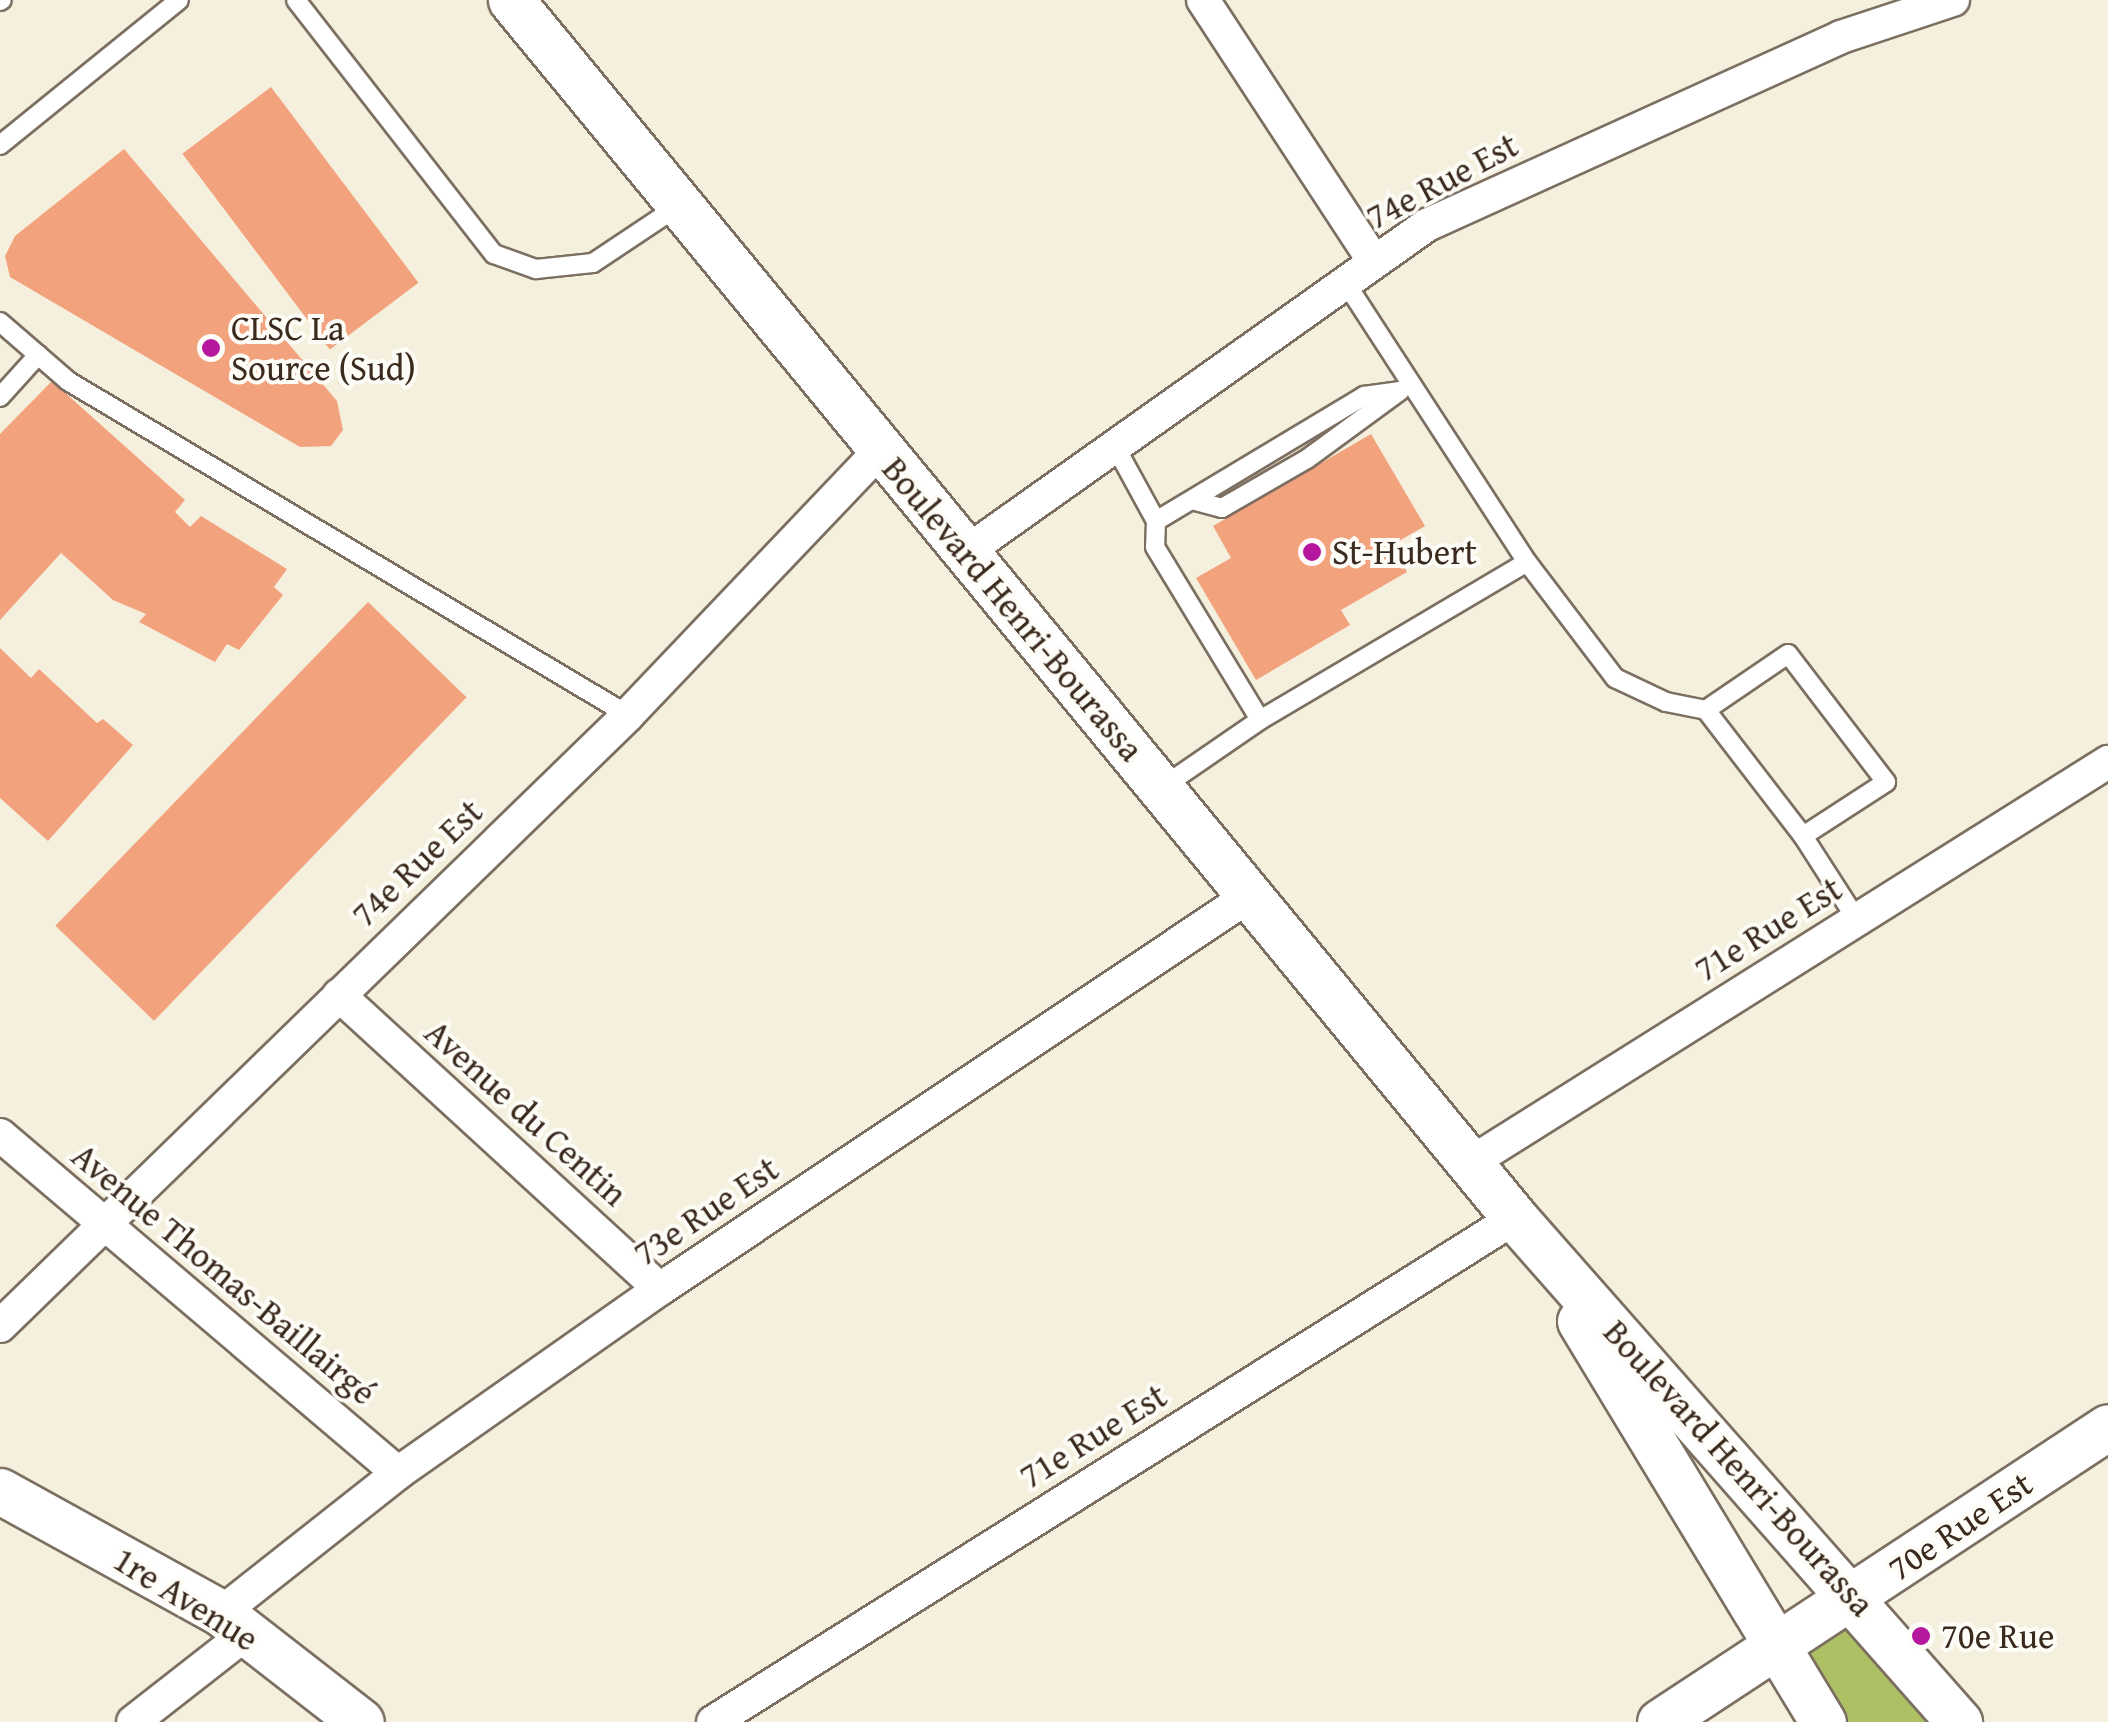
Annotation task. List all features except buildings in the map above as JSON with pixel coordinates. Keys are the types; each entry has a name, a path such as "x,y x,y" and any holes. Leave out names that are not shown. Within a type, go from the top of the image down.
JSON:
{"main road":[{"name":"Boulevard Henri-Bourassa","path":"511,0 1515,1218 1854,1597 1959,1722"},
{"name":"Boulevard Henri-Bourassa","path":"1515,1218 1781,1645 1824,1722"},
{"name":"70e Rue Est","path":"1660,1722 2108,1427"},
{"name":"1re Avenue","path":"0,1490 234,1623 362,1722"}],"street":[{"path":"1203,0 1374,261"},
{"name":"74e Rue Est","path":"966,552 1427,225 1841,37 1953,0"},
{"name":"74e Rue Est","path":"0,1326 628,715 881,449"},
{"name":"71e Rue Est","path":"1470,1164 2108,762"},
{"name":"73e Rue Est","path":"133,1722 398,1473 660,1289 1249,896"},
{"name":"Avenue du Centin","path":"339,996 660,1289"},
{"name":"Avenue Thomas-Baillairgé","path":"0,1135 104,1228 398,1473"},
{"name":"71e Rue Est","path":"713,1722 1515,1218"}],"lane":[{"path":"0,145 179,0"},
{"path":"296,0 494,254 536,269 593,262 680,206"},
{"path":"1345,282 1405,388 1615,678 1666,702 1706,710 1803,836 1857,920"},
{"path":"1,324 68,381 628,715"},
{"path":"0,397 38,355"},
{"path":"1156,521 1192,500 1222,508 1335,441 1405,388"},
{"path":"1115,446 1156,521 1155,547 1260,720"},
{"path":"1161,788 1260,720 1528,562"},
{"path":"1706,710 1788,654 1886,782 1803,836"}],"green space":[{"path":"1855,1597 1958,1722 1823,1722 1781,1645"}],"place":[{"name":"CLSC La Source (Sud)","path":"211,348"},
{"name":"St-Hubert","path":"1312,552"},
{"name":"70e Rue","path":"1921,1636"}]}
